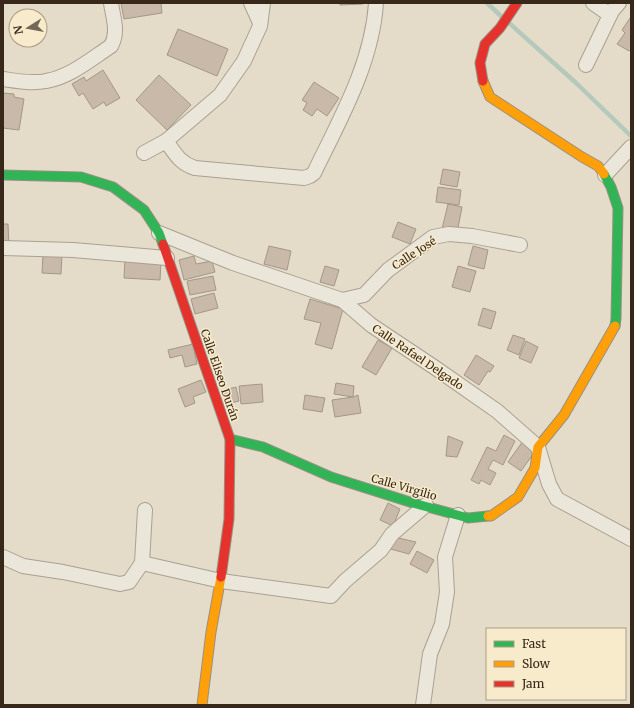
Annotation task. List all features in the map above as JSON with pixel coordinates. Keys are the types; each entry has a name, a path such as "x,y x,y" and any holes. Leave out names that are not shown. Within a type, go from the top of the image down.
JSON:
{"street":[{"path":"3,79 21,82 46,81 68,74 111,46 115,39 116,32 111,3"},
{"path":"251,3 260,26"},
{"path":"144,153 166,140 220,95 244,61 260,26 263,3"},
{"path":"166,140 179,160 186,166 304,178 314,174 363,67 375,22 376,3"},
{"path":"517,3 500,28 485,44 480,63 482,82 490,97 598,166 605,175 611,187 618,208 614,329 564,416 538,447 549,484 557,499 631,539"},
{"path":"593,3 610,15"},
{"path":"586,65 612,11 619,3"},
{"path":"605,175 630,148"},
{"name":"Calle Eliseo Durán","path":"3,176 81,177 113,187 144,210 159,233 230,439 229,518 221,580 211,632 202,705"},
{"name":"Calle Rafael Delgado","path":"159,233 233,263 342,300 371,326 434,367 497,411 538,447"},
{"name":"Calle José","path":"342,300 364,294 388,270 433,238 449,234 472,236 520,245"},
{"path":"3,248 73,250 167,258"},
{"name":"Calle Virgilio","path":"230,439 263,447 331,477 413,503 426,505 468,518 491,516 518,497 535,468 538,447"},
{"path":"142,563 221,580 331,596 345,581 381,550 392,534 426,505"},
{"path":"3,557 23,566 120,584 129,582 142,563 145,510"},
{"path":"423,705 430,654 442,624 447,592 446,557 458,515"}],"building":[{"path":"121,3 161,3 162,13 124,19"},
{"path":"340,3 363,3 363,4 340,5"},
{"path":"630,18 631,49 629,51 617,44 625,33 622,30"},
{"path":"178,29 228,49 217,76 167,55"},
{"path":"103,70 120,98 106,106 104,102 93,109 83,93 79,96 72,84 84,77 86,81"},
{"path":"159,75 191,105 167,130 136,100"},
{"path":"314,82 339,98 327,116 317,109 312,116 303,110 307,103 302,100"},
{"path":"3,93 14,94 14,97 24,99 19,130 3,128"},
{"path":"443,169 460,172 457,187 440,184"},
{"path":"438,187 461,190 459,205 436,202"},
{"path":"448,204 462,207 457,233 442,229"},
{"path":"398,222 416,229 410,244 392,237"},
{"path":"3,224 8,224 9,246 3,246"},
{"path":"269,246 291,251 287,270 264,264"},
{"path":"473,246 488,250 484,269 468,265"},
{"path":"43,253 62,254 61,274 42,273"},
{"path":"194,256 196,264 212,261 215,272 184,280 179,260"},
{"path":"125,259 161,261 160,280 124,278"},
{"path":"325,266 339,270 334,286 320,282"},
{"path":"458,266 476,271 470,292 452,287"},
{"path":"213,276 216,290 190,295 187,281"},
{"path":"214,293 218,308 195,314 191,299"},
{"path":"310,299 343,309 332,349 315,344 321,323 304,319"},
{"path":"483,308 496,312 491,329 478,325"},
{"path":"513,335 525,339 519,355 507,350"},
{"path":"378,340 392,348 376,375 362,367"},
{"path":"526,341 538,347 531,363 519,358"},
{"path":"193,344 197,364 185,367 182,355 170,358 168,350"},
{"path":"476,355 494,366 490,372 488,371 479,385 464,375"},
{"path":"201,380 206,392 193,397 195,403 185,407 178,389"},
{"path":"336,383 354,386 353,397 334,394"},
{"path":"262,384 263,402 241,404 239,386"},
{"path":"236,387 239,401 227,404 224,390"},
{"path":"305,395 325,398 322,412 303,409"},
{"path":"358,395 361,413 335,417 332,400"},
{"path":"504,435 515,441 503,465 493,460 488,469 496,473 490,485 481,480 479,484 471,480 487,447 496,451"},
{"path":"448,436 463,442 457,457 446,456"},
{"path":"523,441 536,450 521,471 508,462"},
{"path":"388,503 400,509 393,526 380,520"},
{"path":"394,537 416,542 409,554 387,548"},
{"path":"417,551 434,560 427,573 410,564"}],"waterway":[{"path":"487,3 502,17"},
{"path":"509,23 575,82 631,136"}],"traffic: fast":[{"path":"604,174 611,187 618,208 615,326"},
{"path":"3,175 81,177 113,187 144,210 159,233 163,244"},
{"path":"230,439 263,447 331,477 413,503 468,518 488,516"}],"traffic: slow":[{"path":"483,81 490,97 598,166 604,174"},
{"path":"488,516 491,516 518,497 535,468 538,447 564,415 615,326"},
{"path":"202,705 211,632 221,577"}],"traffic: jam":[{"path":"483,81 480,63 485,44 500,28 517,3"},
{"path":"163,244 230,439 229,519 221,577"}]}
